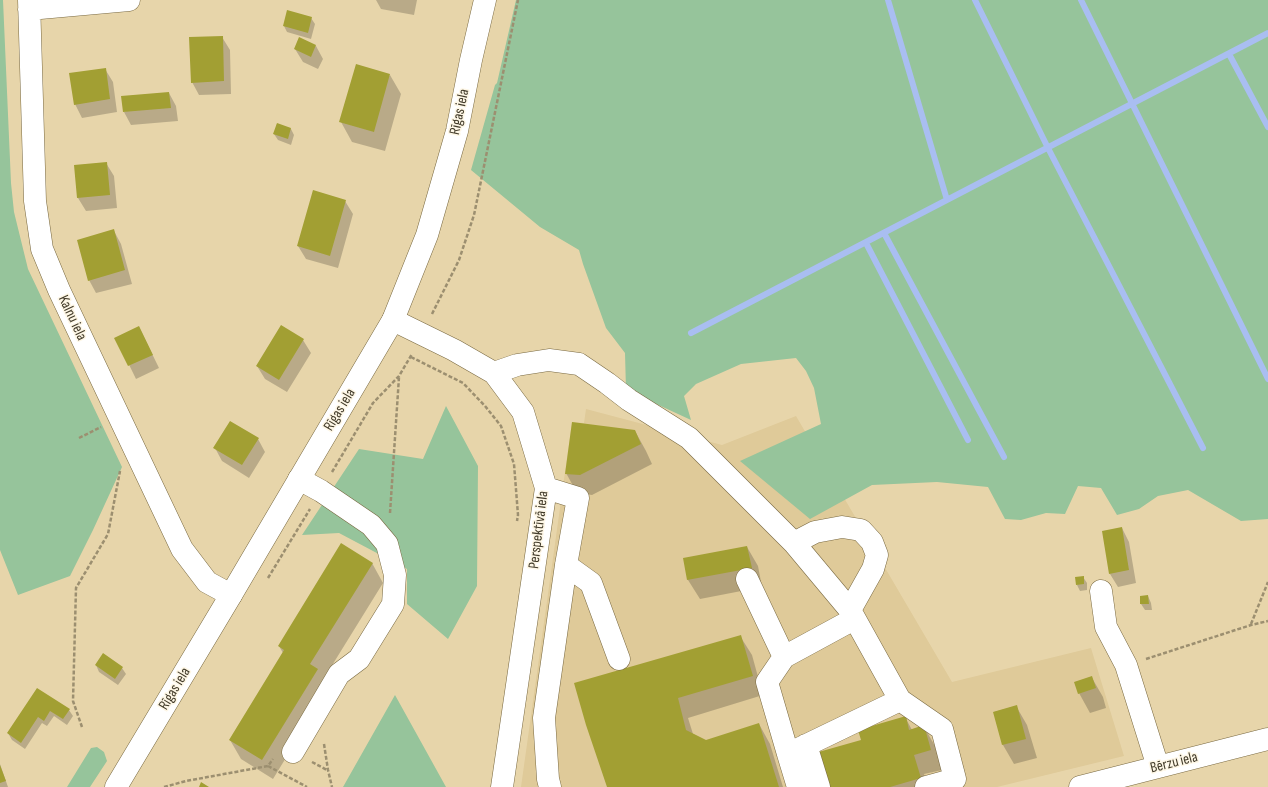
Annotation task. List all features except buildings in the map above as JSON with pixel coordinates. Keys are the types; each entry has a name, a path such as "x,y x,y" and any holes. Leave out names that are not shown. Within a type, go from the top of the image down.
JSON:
{"street":[{"path":"29,4 129,0"},
{"name":"Rīgas iela","path":"116,787 231,596 393,320 429,228 457,131 485,0"},
{"name":"Kalnu iela","path":"29,4 35,201 42,249 58,290 182,549 208,582 231,596"},
{"name":"Perspektīvā iela","path":"393,320 494,373 523,412 546,488 502,787"},
{"path":"494,373 518,365 549,360 579,364 629,400 689,438 794,542 852,614 900,700 942,729 955,779 926,787"},
{"path":"284,753 339,674 359,659 393,604 394,575 388,544 371,525 321,491 299,479"},
{"path":"546,488 578,498 566,565 544,718 548,779 550,787"},
{"path":"794,542 814,532 842,528 861,530 872,542 877,555 873,569 852,614 784,657 767,682 797,749 819,787"},
{"path":"566,565 591,583 619,659"},
{"path":"747,579 784,657"},
{"path":"1101,591 1106,627 1126,665 1158,767"},
{"path":"797,749 900,700"},
{"name":"Bērzu iela","path":"1080,787 1268,739"},
{"path":"797,749 798,787"}],"path":[{"path":"268,579 373,403 398,376 411,357 424,335 431,316 459,260 474,215 518,0"},
{"path":"411,357 463,383 485,406 501,426 514,464 518,514 517,522"},
{"path":"388,544 398,376"},
{"path":"82,727 73,701 76,588 108,534 113,503 128,436"},
{"path":"1251,625 1268,582"},
{"path":"1126,665 1251,625 1268,621"},
{"path":"164,787 186,781 268,766 284,753"},
{"path":"268,766 307,787"}],"shaded area":[{"path":"586,409 722,445 796,416 952,682 1091,648 1124,756 997,787 521,787 572,422 584,423"}],"green space":[{"path":"0,0 3,0 11,183 14,212 28,269 122,467 70,576 18,595 0,550"},
{"path":"516,0 1268,0 1268,519 1241,521 1188,490 1158,496 1139,509 1117,515 1101,488 1078,486 1065,514 1046,513 1021,520 1005,519 988,487 937,482 872,485 810,519 740,461 821,424 814,388 806,371 796,358 741,364 696,384 684,396 691,420 626,390 625,353 606,328 579,250 540,227 471,170 495,85 497,83"},
{"path":"446,406 478,466 477,586 448,639 407,604 407,569 339,533 302,535 359,449 423,459"},
{"path":"395,695 446,787 343,787"},
{"path":"97,747 104,752 107,761 90,787 67,787 91,748"}],"waterway":[{"path":"888,0 947,200"},
{"path":"975,0 1048,148 1203,448"},
{"path":"1081,0 1268,379"},
{"path":"691,333 1268,33"},
{"path":"1229,54 1268,127"},
{"path":"884,233 1004,457"},
{"path":"866,243 968,440"}]}
